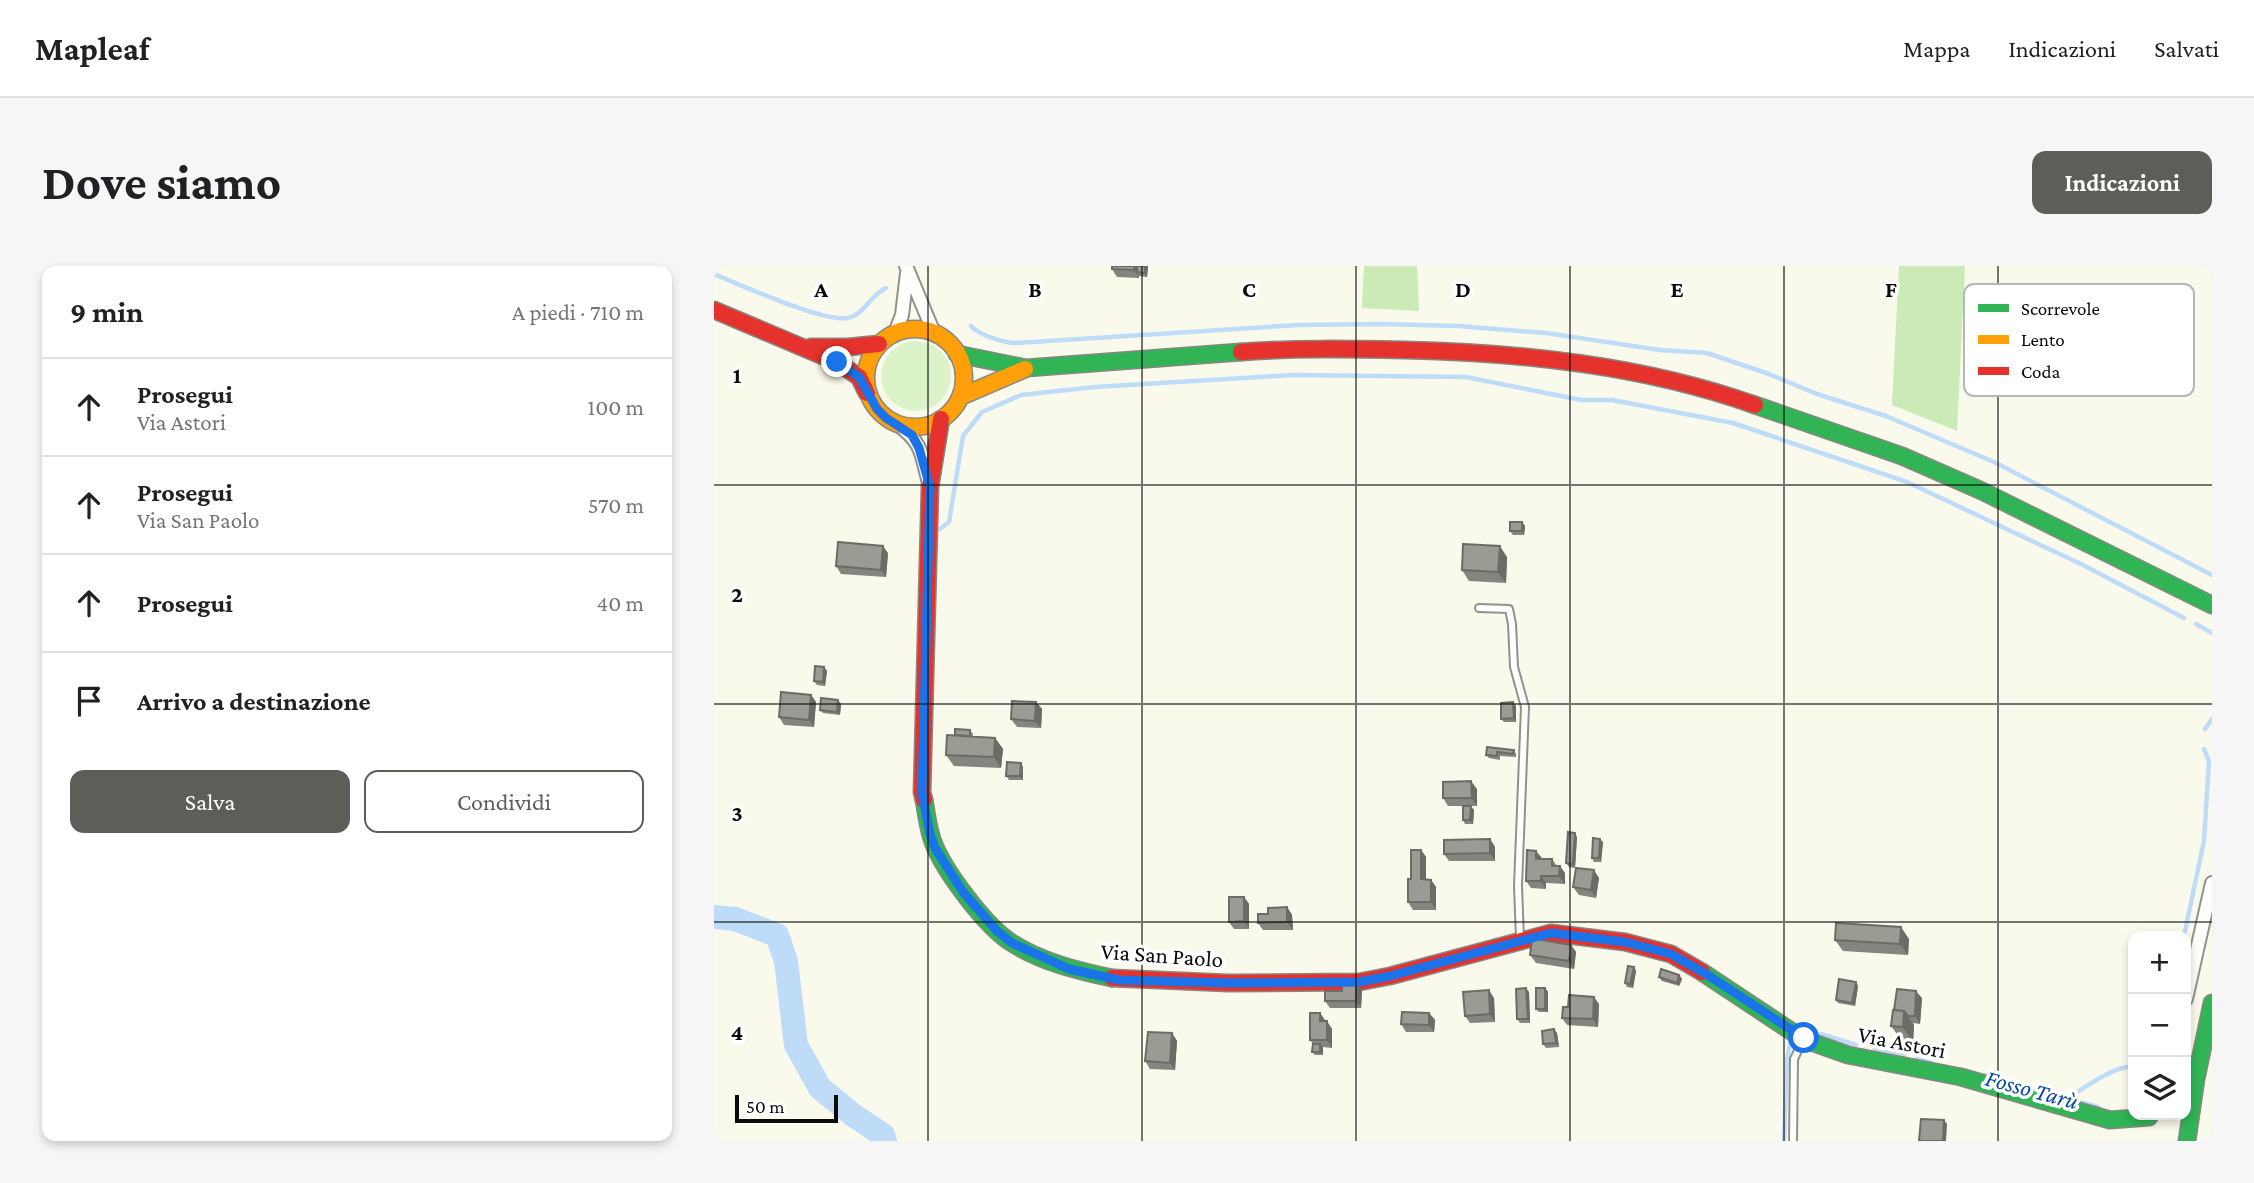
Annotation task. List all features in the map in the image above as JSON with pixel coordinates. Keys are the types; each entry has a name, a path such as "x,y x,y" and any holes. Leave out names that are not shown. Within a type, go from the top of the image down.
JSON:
{"main road":[{"path":"714,310 837,362 859,377 870,399 886,418 897,424 912,427 941,419 960,397 963,368 957,354 947,342 934,333 921,329 895,333 879,344 871,356 866,370 870,399"},
{"path":"803,346 848,347 879,344"},
{"path":"957,354 1026,368 1270,351 1367,349 1534,356 1605,367 1670,380 1739,399 1902,456 1982,491 2212,605"},
{"path":"960,397 1026,368"},
{"name":"Via San Paolo","path":"941,419 930,487 922,793 935,848 963,892 997,931 1012,943 1069,969 1119,980 1228,983 1359,982 1551,933 1625,942"},
{"name":"Via Astori","path":"1625,942 1671,954 1821,1047 1848,1055 1961,1077 2110,1120 2128,1119"},
{"path":"2187,1141 2196,1079 2212,1003"}],"street":[{"path":"895,333 902,315 907,269"},
{"path":"907,269 934,333"},
{"name":"Via San Paolo","path":"897,424 912,435 919,448 930,487"},
{"path":"2187,994 2212,883"}],"lane":[{"path":"1479,608 1509,609 1514,667 1525,707 1518,886 1520,941"},
{"path":"1793,1141 1794,1059 1804,1038"}],"green space":[{"path":"1364,266 1417,266 1419,311 1362,308"},
{"path":"1899,266 1965,266 1957,431 1892,405"},
{"path":"923,341 936,347 945,356 949,362 949,390 941,401 930,409 909,411 891,401 883,390 881,369 891,351 902,343"}],"building":[{"path":"1112,266 1134,266 1134,270 1112,269"},
{"path":"1137,266 1145,266 1145,273 1137,272"},
{"path":"1510,522 1522,522 1522,531 1510,531"},
{"path":"838,542 883,546 881,570 836,566"},
{"path":"1463,544 1500,546 1498,572 1462,570"},
{"path":"815,666 824,667 823,682 814,681"},
{"path":"781,692 811,695 809,720 779,717"},
{"path":"821,698 838,700 837,712 820,710"},
{"path":"1012,701 1036,702 1035,721 1011,719"},
{"path":"1513,702 1514,718 1501,719 1501,703"},
{"path":"955,729 970,730 970,736 955,735"},
{"path":"947,735 995,738 994,757 946,755"},
{"path":"1487,747 1514,750 1513,754 1497,752 1497,756 1486,755"},
{"path":"1007,762 1021,763 1020,776 1006,776"},
{"path":"1471,781 1472,798 1443,798 1443,782"},
{"path":"1463,806 1471,806 1470,820 1463,820"},
{"path":"1568,832 1575,833 1573,864 1566,863"},
{"path":"1593,838 1600,839 1599,858 1592,858"},
{"path":"1490,839 1490,853 1444,854 1444,840"},
{"path":"1411,850 1421,850 1421,879 1431,880 1431,902 1408,902"},
{"path":"1527,850 1536,851 1536,859 1552,859 1552,866 1560,866 1559,876 1541,876 1541,881 1526,881"},
{"path":"1576,868 1594,870 1591,890 1573,887"},
{"path":"1229,897 1244,897 1244,921 1229,922"},
{"path":"1287,907 1287,922 1258,923 1258,914 1268,914 1268,908"},
{"path":"1836,923 1901,927 1900,944 1835,940"},
{"path":"1532,940 1571,945 1569,961 1530,955"},
{"path":"1628,966 1634,967 1630,984 1625,983"},
{"path":"1661,969 1679,975 1677,983 1659,977"},
{"path":"1839,979 1856,982 1852,1003 1836,1000"},
{"path":"1342,983 1356,983 1356,1001 1325,1001 1325,991 1342,991"},
{"path":"1526,988 1528,1019 1517,1019 1516,989"},
{"path":"1536,988 1545,988 1545,1009 1536,1009"},
{"path":"1897,989 1916,991 1915,1016 1894,1010"},
{"path":"1489,990 1490,1014 1465,1016 1463,992"},
{"path":"1569,995 1594,997 1593,1019 1562,1018 1563,1007 1568,1007"},
{"path":"1893,1010 1904,1011 1903,1027 1891,1026"},
{"path":"1402,1012 1429,1013 1429,1025 1401,1024"},
{"path":"1310,1013 1320,1013 1320,1021 1327,1021 1327,1040 1310,1040"},
{"path":"1554,1029 1556,1043 1543,1044 1542,1031"},
{"path":"1148,1032 1172,1033 1170,1063 1145,1061"},
{"path":"1313,1044 1320,1044 1320,1052 1312,1052"},
{"path":"1921,1119 1944,1120 1943,1141 1919,1141"}],"waterway":[{"path":"714,274 782,302 836,318 854,316 886,288"},
{"path":"971,326 992,338 1016,343 1299,325 1458,326 1546,333 1660,350 1707,353 1817,394 1886,416 1994,462 2212,575"},
{"path":"940,529 949,522 963,436 982,412 1021,395 1095,387 1293,375 1466,377 1581,400 1612,400 1733,423 1907,482 2083,565 2184,618"},
{"path":"2196,624 2212,633"},
{"path":"2205,729 2212,719"},
{"path":"2185,931 2204,841 2209,761 2204,749"},
{"path":"714,917 735,919 777,935 786,961 796,1045 820,1088 883,1135 885,1141"},
{"name":"Fosso Tarù","path":"1797,1028 1798,1025 1810,1030"},
{"name":"Fosso Tarù","path":"1821,1034 1856,1045"},
{"name":"Fosso Tarù","path":"1784,1141 1790,1044"},
{"name":"Fosso Tarù","path":"1875,1049 1904,1056"},
{"name":"Fosso Tarù","path":"1916,1059 1932,1063"},
{"path":"2069,1097 2109,1073 2128,1067"},
{"name":"Fosso Tarù","path":"1984,1075 2098,1107"}],"traffic: fast":[{"path":"957,354 1026,368 1241,352"},
{"path":"1755,405 1902,456 1982,491 2212,605"},
{"path":"924,800 935,847 968,899 991,925 1012,943 1035,956 1112,978"},
{"path":"1702,972 1803,1039 1848,1055 1961,1077 2110,1120 2128,1119"},
{"path":"2187,1141 2196,1079 2212,1003"}],"traffic: slow":[{"path":"915,329 942,337 956,351 964,378 956,405 942,419 915,427 888,419 874,405 866,378 874,351 888,337 915,329"},
{"path":"960,397 1025,369"}],"traffic: jam":[{"path":"714,310 837,362 859,377 867,393"},
{"path":"811,347 879,344"},
{"path":"1241,352 1302,349 1405,350 1538,358 1669,380 1755,405"},
{"path":"924,800 922,792 930,487 941,419"},
{"path":"1112,978 1228,983 1359,982 1551,933 1625,942 1671,954 1702,972"}],"route":[{"path":"837,362 859,377 877,409 912,435 919,448 930,487 922,793 935,848 963,892 997,931 1012,943 1069,969 1119,980 1359,982 1551,933 1593,938 1625,942 1671,954 1804,1038"}]}
